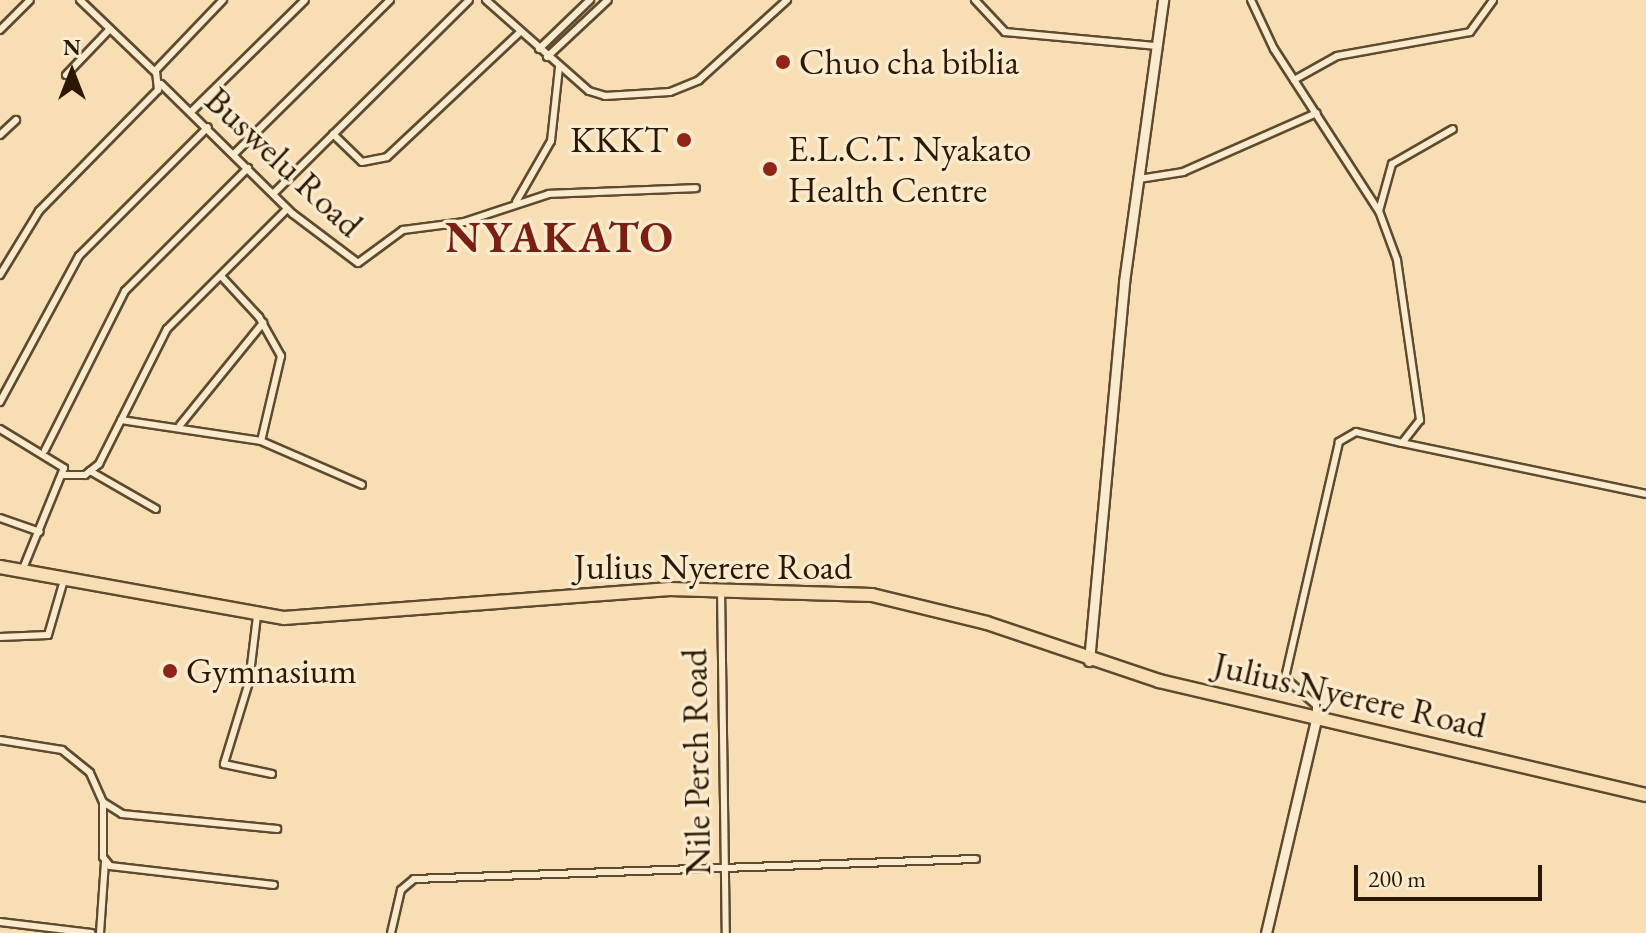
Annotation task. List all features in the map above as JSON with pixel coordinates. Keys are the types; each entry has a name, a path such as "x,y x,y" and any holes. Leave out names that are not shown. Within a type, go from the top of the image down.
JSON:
{"highway":[{"name":"Julius Nyerere Road","path":"0,567 257,616 368,616 721,589 808,590 929,606 1089,661 1316,719 1646,795"}],"main road":[{"path":"1089,661 1139,179 1163,0"},
{"path":"1266,933 1316,719"}],"street":[{"path":"0,30 30,0"},
{"path":"0,275 39,211 161,84 155,72 80,0"},
{"path":"155,72 223,0"},
{"path":"192,111 305,0"},
{"path":"234,154 390,0"},
{"path":"274,193 469,0"},
{"path":"486,0 519,33 596,95 670,92 699,80 787,0"},
{"path":"539,49 593,0 602,7"},
{"path":"547,57 608,0"},
{"path":"975,0 1005,32 1157,46"},
{"path":"1251,0 1294,80 1379,211 1397,260 1420,420 1402,443"},
{"path":"1294,80 1337,56 1470,32 1493,0"},
{"path":"66,75 109,30"},
{"path":"333,134 362,162 387,157 519,33"},
{"path":"516,202 551,141 559,67"},
{"name":"Buswelu Road","path":"161,84 192,111 287,209 358,263 403,230 464,222 516,202 583,190 696,188"},
{"path":"1139,179 1183,172 1317,113"},
{"path":"0,135 16,120"},
{"path":"0,402 79,256 208,127"},
{"path":"1379,211 1392,164 1453,129"},
{"path":"45,450 125,291 248,168"},
{"path":"90,471 121,420 167,329 287,209"},
{"path":"221,276 263,323 282,365 261,441"},
{"path":"180,425 263,323"},
{"path":"121,420 180,425 261,441 362,485"},
{"path":"0,429 45,450 61,462 64,475 22,571"},
{"path":"1316,719 1316,705 1285,678 1339,442 1356,432 1646,494"},
{"path":"64,475 90,471 156,509"},
{"path":"0,518 40,532"},
{"path":"0,637 48,635 64,580"},
{"name":"Nile Perch Road","path":"721,589 726,933"},
{"path":"257,616 250,676 224,764 272,774"},
{"path":"0,740 62,750 90,773 103,802 105,862 100,933"},
{"path":"103,802 131,816 277,829"},
{"path":"391,933 401,890 414,879 976,859"},
{"path":"105,862 274,885"},
{"path":"0,922 91,933"}],"place":[{"name":"Chuo cha biblia","path":"783,62"},
{"name":"KKKT","path":"684,140"},
{"name":"E.L.C.T. Nyakato Health Centre","path":"770,169"},
{"name":"Gymnasium","path":"170,671"}],"district":[{"name":"NYAKATO","path":"560,237"}]}
